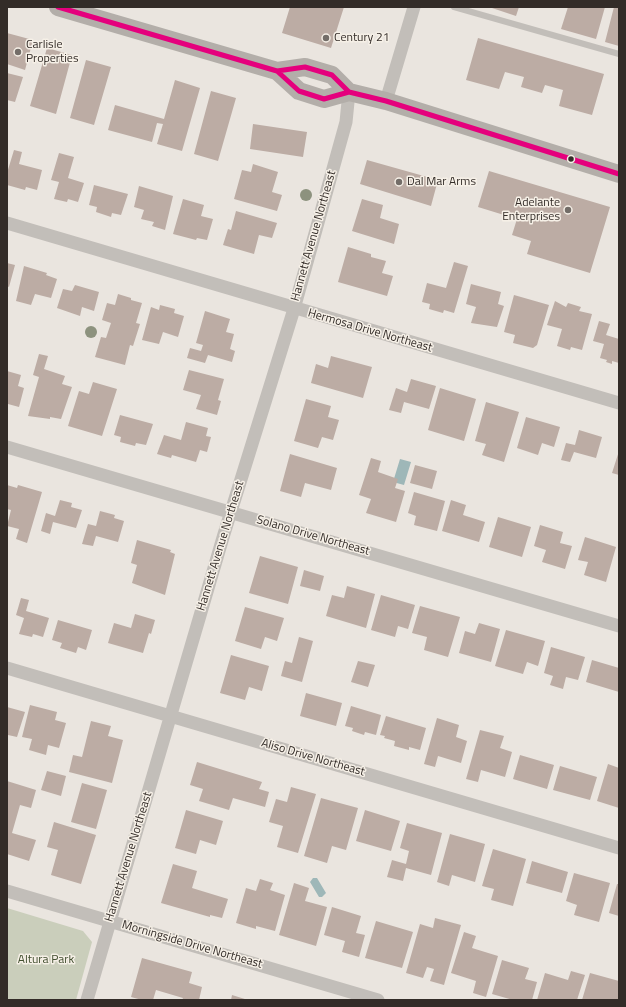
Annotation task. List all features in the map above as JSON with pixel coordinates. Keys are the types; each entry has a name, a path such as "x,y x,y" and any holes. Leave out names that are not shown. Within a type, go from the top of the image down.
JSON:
{"main road":[{"path":"58,7 278,71 305,67 332,75 349,92"},
{"path":"278,71 299,91 324,99 349,92 386,101 619,174"}],"street":[{"path":"386,101 414,7"},
{"name":"Hannett Avenue Northeast","path":"87,1000 231,512 294,309 346,122 349,92"},
{"name":"Hermosa Drive Northeast","path":"7,223 294,309 619,403"},
{"name":"Solano Drive Northeast","path":"7,447 619,626"},
{"name":"Aliso Drive Northeast","path":"7,668 619,848"},
{"name":"Morningside Drive Northeast","path":"7,891 378,1000"}],"lane":[{"path":"454,7 619,54"}],"green space":[{"name":"Altura Park","path":"7,908 83,931 92,942 76,1000 7,1000"}],"water":[{"path":"400,459 411,462 404,485 393,482"},
{"path":"313,878 317,878 326,893 322,897 319,897 310,882"}],"building":[{"path":"290,7 344,7 331,48 282,33"},
{"path":"489,7 519,7 516,16"},
{"path":"568,7 605,7 596,39 561,29"},
{"path":"614,7 619,7 619,46 605,42"},
{"name":"Carlisle Properties","path":"7,33 33,40 25,70 7,64"},
{"path":"478,38 604,74 592,115 559,106 563,90 545,85 542,93 521,87 524,77 505,72 499,89 466,80"},
{"path":"47,48 72,55 56,114 30,106"},
{"path":"86,60 111,67 94,125 70,118"},
{"name":"Carlisle Properties","path":"7,73 23,77 15,102 7,100"},
{"path":"175,80 200,88 182,151 157,144 163,124 157,123 152,142 108,130 115,105 164,119"},
{"path":"211,91 236,98 218,161 194,154"},
{"path":"253,124 307,132 303,157 250,149"},
{"path":"14,150 22,152 19,164 42,170 37,190 26,187 25,190 7,185 7,173"},
{"path":"59,153 74,157 68,178 84,183 78,202 68,199 67,202 54,199 59,182 51,180"},
{"name":"Dal Mar Arms","path":"367,160 438,180 431,206 360,184"},
{"path":"253,164 278,172 272,192 282,195 277,211 234,199 242,170 251,172"},
{"path":"489,171 610,207 590,273 527,254 531,241 512,235 517,219 478,207"},
{"path":"94,185 128,194 121,215 112,213 111,217 96,212 97,207 89,205"},
{"path":"139,186 173,196 165,230 152,226 154,222 141,219 144,210 134,207"},
{"path":"183,199 204,205 201,216 213,219 207,240 197,238 196,240 173,234"},
{"path":"362,199 383,205 380,218 399,224 394,244 352,231"},
{"path":"236,211 277,223 272,238 259,235 254,254 223,245 228,229 231,230"},
{"path":"348,247 371,254 371,257 386,261 382,273 393,276 387,296 338,282"},
{"path":"454,262 468,266 454,313 444,310 443,313 429,309 430,304 422,302 427,283 446,288"},
{"path":"7,263 15,265 9,287 7,286"},
{"path":"24,266 47,273 46,275 57,279 51,298 35,294 31,305 16,301"},
{"path":"471,284 501,292 498,304 504,306 497,327 471,323 476,307 466,304"},
{"path":"75,285 99,292 94,311 82,307 80,316 57,308 63,289 72,291"},
{"path":"118,294 142,303 136,323 140,324 133,346 130,345 125,365 95,357 101,337 106,338 111,323 102,320 107,303 115,305"},
{"path":"514,295 549,305 537,345 533,348 513,343 515,335 504,332"},
{"path":"555,301 566,307 568,303 581,307 579,311 592,314 582,350 571,347 570,350 557,346 562,329 547,325"},
{"path":"160,305 175,309 174,313 184,316 178,337 163,332 159,344 142,340 151,307 159,310"},
{"path":"205,311 230,319 226,332 234,334 230,349 235,351 232,362 208,355 205,363 187,358 190,348 201,351 203,345 196,343"},
{"path":"599,321 610,324 606,335 619,339 619,363 612,361 612,364 606,362 607,360 600,358 604,344 593,341"},
{"path":"39,354 48,356 44,369 65,376 62,384 72,387 61,419 28,416 39,377 33,375"},
{"path":"331,356 372,367 363,398 311,383 316,364 328,368"},
{"path":"189,370 224,379 218,400 221,401 217,415 196,409 201,395 183,390"},
{"path":"7,371 21,375 18,386 24,388 19,407 8,404 7,407"},
{"path":"411,379 436,386 429,409 404,402 401,413 389,410 396,388 407,392"},
{"path":"93,382 117,389 102,436 68,426 79,391 89,394"},
{"path":"440,388 476,399 464,441 428,430"},
{"path":"306,399 331,406 328,417 339,420 333,440 322,437 318,448 294,441"},
{"path":"486,402 519,412 504,462 482,455 486,444 475,441"},
{"path":"120,415 153,424 146,445 136,443 135,446 120,442 121,437 114,435"},
{"path":"526,417 560,427 554,447 542,443 538,455 517,448"},
{"path":"186,422 208,428 206,436 211,437 207,452 200,450 196,462 172,455 171,458 157,454 164,435 181,440"},
{"path":"579,430 602,437 596,458 574,452 570,462 561,460 566,443 575,445"},
{"path":"619,451 619,475 612,473"},
{"path":"290,454 337,468 331,490 305,483 301,497 280,491"},
{"path":"371,458 381,461 378,472 398,479 395,488 405,491 396,522 366,513 371,499 359,495"},
{"path":"415,465 437,471 432,489 410,483"},
{"path":"7,485 17,488 18,485 42,492 27,543 16,539 19,529 7,526 11,510 7,509"},
{"path":"414,492 445,501 437,531 414,525 416,516 408,513"},
{"path":"60,500 72,503 71,507 82,510 76,528 53,522 50,534 41,531 46,513 55,516"},
{"path":"451,500 466,505 463,515 485,522 479,542 442,531"},
{"path":"100,511 115,515 114,518 124,521 118,542 96,536 93,546 82,544 88,524 96,526"},
{"path":"498,517 531,527 522,557 489,547"},
{"path":"540,525 563,532 560,543 572,546 565,569 542,562 546,550 534,546"},
{"path":"585,537 616,547 606,582 584,575 588,562 578,560"},
{"path":"137,540 171,550 170,552 175,554 165,595 132,583 137,565 131,563"},
{"path":"260,556 298,567 288,604 249,593"},
{"path":"304,570 324,576 320,591 300,586"},
{"path":"347,586 375,594 366,628 326,616 332,595 344,598"},
{"path":"381,595 415,605 408,629 398,626 395,637 371,630"},
{"path":"21,598 29,600 26,611 49,618 43,637 33,634 32,637 19,634 24,618 16,615"},
{"path":"420,606 460,617 448,657 424,650 427,637 412,633"},
{"path":"245,607 284,618 277,641 265,637 261,649 235,641"},
{"path":"135,614 155,620 143,653 108,643 114,623 131,628"},
{"path":"58,620 92,630 86,650 78,647 76,653 60,648 62,643 52,640"},
{"path":"479,623 500,629 491,662 459,653 465,631 475,634"},
{"path":"506,630 545,641 538,666 527,662 523,674 495,666"},
{"path":"299,637 313,641 302,682 281,676 285,661 292,663"},
{"path":"551,647 585,657 578,680 566,677 563,689 550,685 553,676 544,673"},
{"path":"231,655 269,666 262,691 249,687 245,700 220,693"},
{"path":"592,660 619,668 619,692 586,682"},
{"path":"358,661 375,665 368,687 351,682"},
{"path":"306,693 342,703 336,726 300,716"},
{"path":"30,705 57,712 55,720 66,723 59,748 48,745 46,755 29,750 32,739 22,737"},
{"path":"351,706 381,715 376,735 365,732 364,735 352,731 353,728 345,726"},
{"path":"7,707 25,712 17,737 8,735 7,738"},
{"path":"386,716 426,728 420,750 409,747 409,750 394,746 395,741 384,738 385,736 380,735"},
{"path":"437,718 459,725 456,737 467,741 461,763 438,756 435,767 424,764"},
{"path":"91,721 111,726 108,736 123,740 112,783 69,772 73,755 82,757"},
{"path":"480,730 504,736 500,748 512,752 505,777 481,770 478,782 466,779"},
{"path":"520,755 554,765 547,789 513,779"},
{"path":"197,762 262,782 259,789 269,792 265,807 233,798 229,810 199,801 203,789 190,785"},
{"path":"608,764 619,768 619,808 597,801"},
{"path":"560,766 597,777 590,800 553,790"},
{"path":"47,771 66,776 61,796 41,790"},
{"path":"7,781 36,790 31,808 20,805 12,833 36,840 29,861 7,854"},
{"path":"82,783 107,790 96,829 71,822"},
{"path":"291,787 316,794 298,853 277,847 283,826 269,822 276,799 287,802"},
{"path":"321,798 358,808 346,850 332,846 327,863 304,856"},
{"path":"186,810 223,821 216,845 200,840 196,854 175,848"},
{"path":"365,810 400,821 391,851 356,841"},
{"path":"54,822 96,835 81,884 51,875 58,850 47,847"},
{"path":"407,823 442,833 431,875 406,868 403,881 387,877 392,860 406,864 409,851 400,848"},
{"path":"450,834 485,844 475,882 452,875 449,886 437,882"},
{"path":"493,849 526,859 513,906 491,900 494,889 482,886"},
{"path":"532,861 568,872 562,893 526,883"},
{"path":"173,864 197,871 192,888 228,899 222,918 210,915 210,917 161,903"},
{"path":"574,873 610,883 599,922 574,915 577,905 566,901"},
{"path":"260,879 273,883 270,890 285,895 275,931 256,926 256,929 236,923 246,888 256,891"},
{"path":"294,883 309,888 305,901 327,907 316,946 279,935"},
{"path":"617,884 619,884 619,916 609,913"},
{"path":"332,907 361,916 356,933 365,935 359,957 342,952 345,941 324,935"},
{"path":"435,918 461,925 444,985 430,981 434,969 427,967 423,978 406,973 420,924 433,928"},
{"path":"376,921 413,932 402,968 365,958"},
{"path":"464,932 476,936 472,948 498,956 486,997 473,993 476,981 451,973"},
{"path":"142,958 192,972 189,983 202,987 199,1000 182,1000 183,998 156,990 153,1000 142,1000 131,997"},
{"path":"502,960 529,968 525,979 537,982 532,1000 513,1000 492,994"},
{"path":"571,971 585,975 577,1000 537,1000 545,973 568,980"},
{"path":"590,973 619,981 619,1000 582,1000"},
{"path":"232,995 248,1000 231,1000"}],"transit line":[{"path":"58,7 277,71"},
{"path":"305,67 332,75 349,92 324,99 299,91 277,71 305,67"},
{"path":"349,92 386,101 619,174"}],"place":[{"name":"Century 21","path":"326,38"},
{"name":"Carlisle Properties","path":"18,52"},
{"name":"Dal Mar Arms","path":"399,182"},
{"name":"Adelante Enterprises","path":"568,210"}]}
